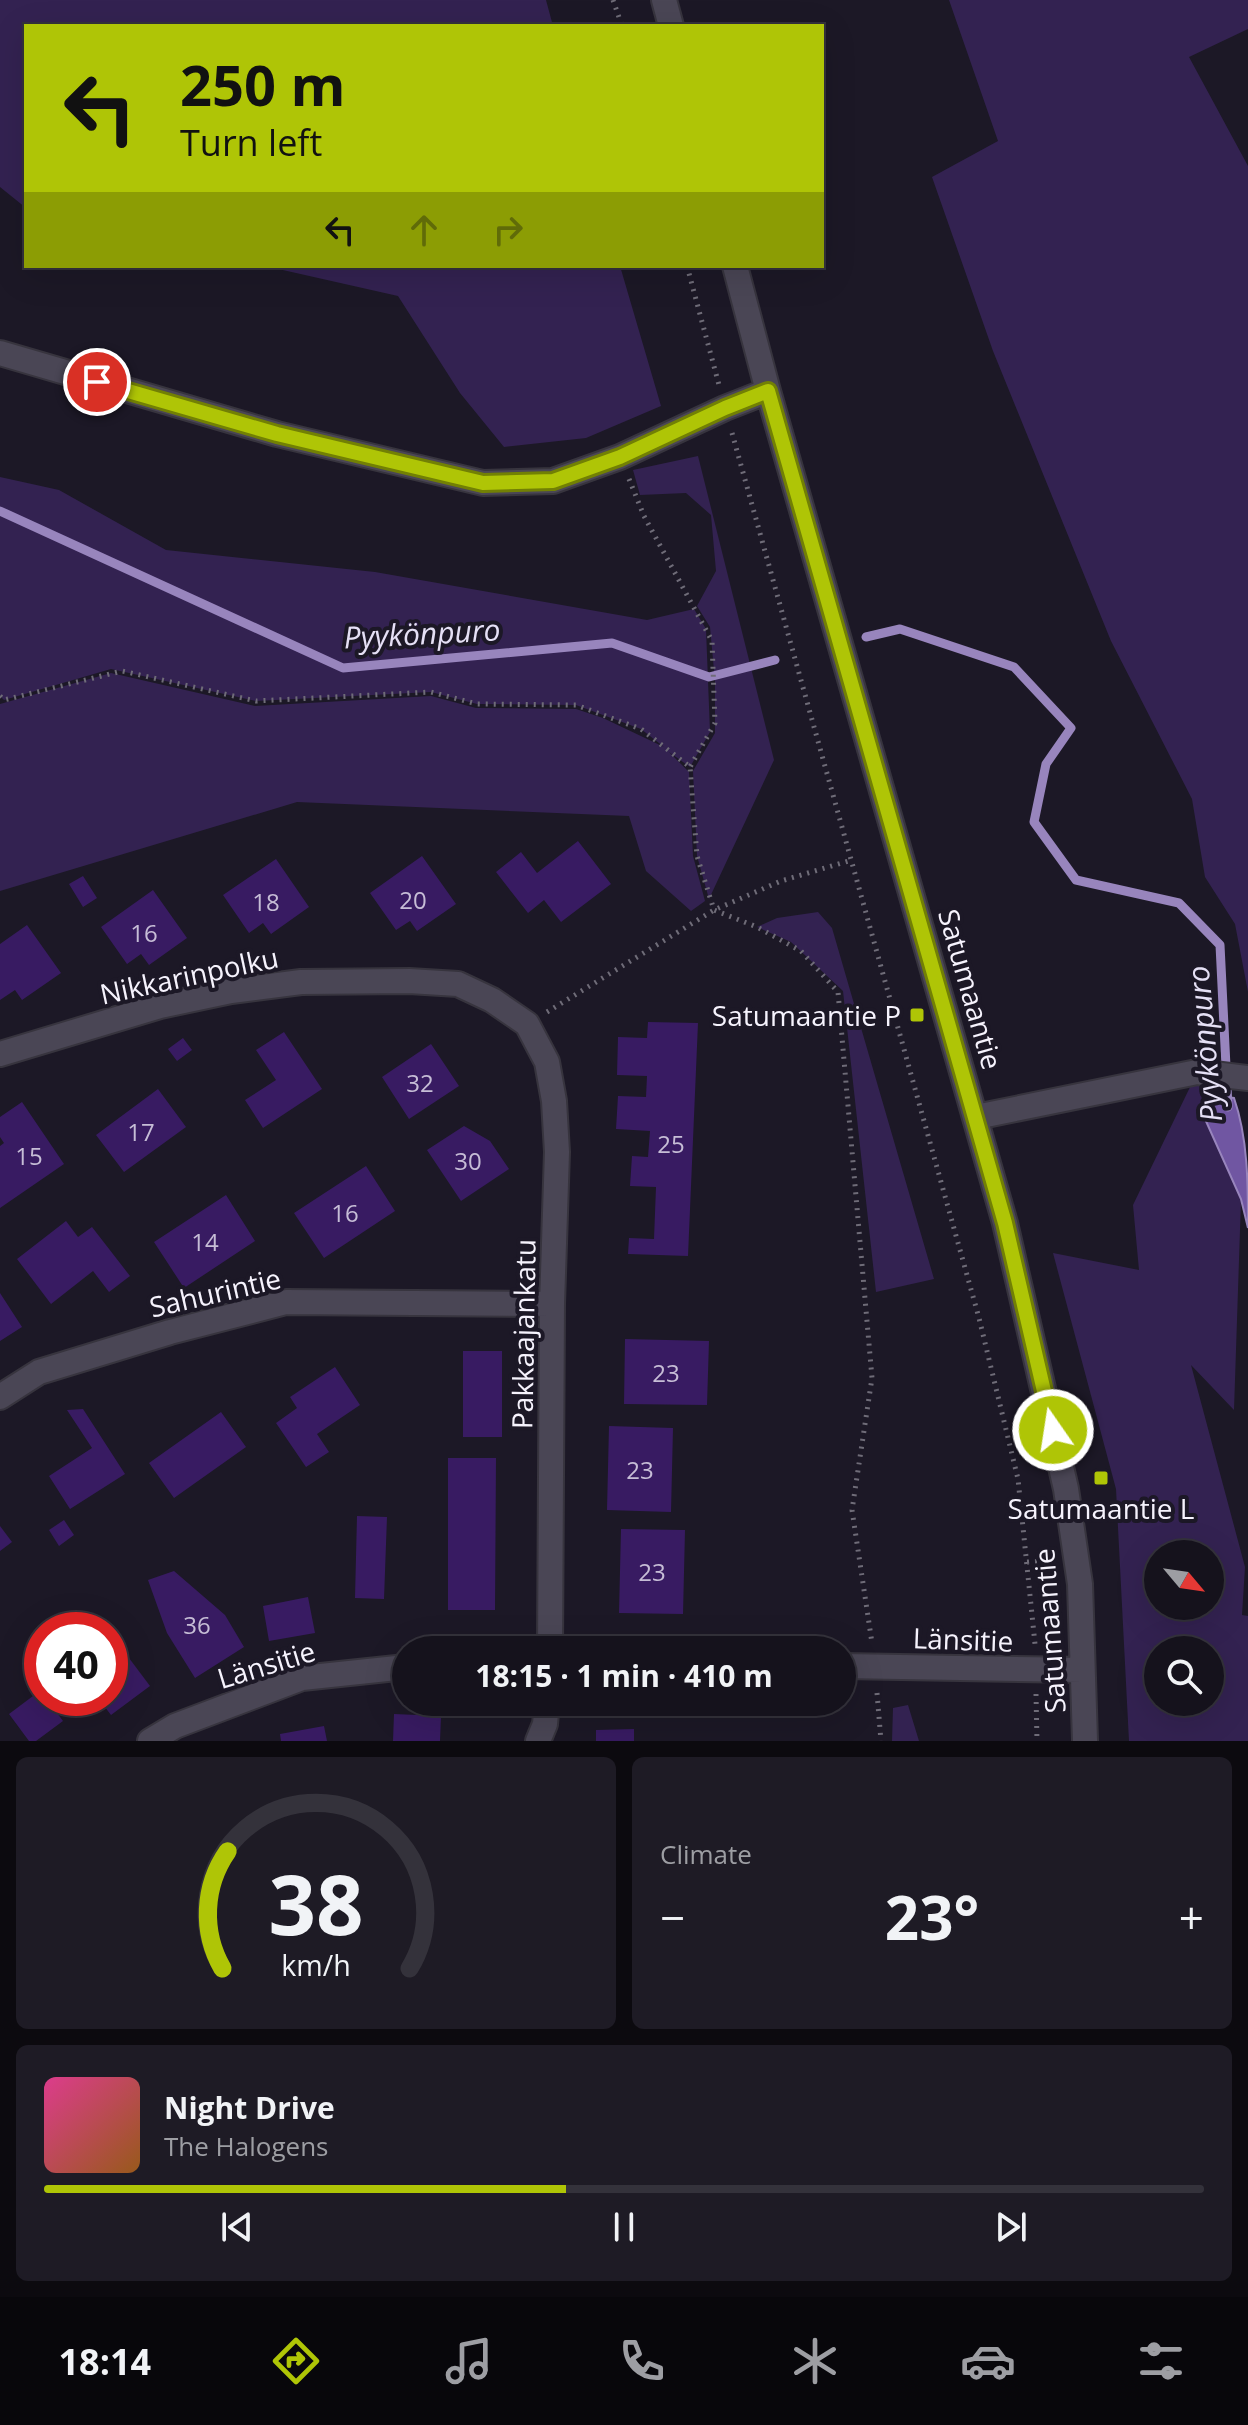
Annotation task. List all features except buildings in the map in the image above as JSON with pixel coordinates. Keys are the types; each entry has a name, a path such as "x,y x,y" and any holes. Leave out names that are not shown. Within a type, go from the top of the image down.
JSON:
{"street":[{"path":"664,0 670,24"},
{"name":"Satumaantie","path":"736,268 1005,1223 1066,1489 1080,1584 1085,1741"},
{"path":"0,353 277,434 483,483 553,481 620,457 768,391"},
{"name":"Nikkarinpolku","path":"0,1054 160,1006 231,991 301,982 458,984 492,1000 527,1024"},
{"name":"Pakkaajankatu","path":"527,1024 547,1062 554,1101 557,1152 552,1304 550,1636"},
{"path":"976,1117 1197,1072 1248,1078"},
{"name":"Sahurintie","path":"0,1397 39,1372 170,1332 286,1302 552,1304"},
{"name":"Länsitie","path":"856,1666 1082,1670"},
{"name":"Länsitie","path":"150,1741 175,1726 302,1678 392,1668"},
{"path":"538,1741 546,1716"}],"path":[{"path":"613,0 621,24"},
{"path":"688,268 979,1318 1018,1479 1034,1628 1037,1741"},
{"path":"620,457 644,516 712,641 715,723 690,767 697,856 714,910"},
{"path":"1,699 122,671 256,701 431,692 477,704 576,705 641,729 690,767"},
{"path":"527,1024 714,910 781,881 852,860"},
{"path":"714,910 757,927 801,951 838,992 872,1378 852,1510 875,1666 881,1741"}],"shaded area":[{"path":"0,0 546,0 552,24 24,24 24,206 0,187"},
{"path":"949,0 1248,0 1248,29 1189,57 1248,166 1248,992 1235,924 1205,877 1192,799 1111,641 993,351 932,177 998,141"},
{"path":"274,268 621,268 661,406 586,438 504,447 460,393 398,296"},
{"path":"698,456 774,760 709,899 697,856 693,771 715,733 715,681 710,627 697,606 716,571 711,515 686,493 640,495 633,470"},
{"path":"0,477 59,490 166,550 375,572 647,620 694,609 706,629 710,732 690,767 669,752 689,772 693,856 705,901 691,911 646,871 629,816 297,802 0,891 0,704 111,673 255,706 431,696 476,708 576,709 603,718 664,747 641,729 576,705 477,704 431,692 256,701 111,669 4,700 0,696"},
{"path":"818,912 832,928 934,1279 876,1292 843,991 791,942 757,927 777,918"},
{"path":"1199,1082 1205,1119 1241,1200 1234,1410 1191,1365 1245,1567 1242,1615 1248,1616 1248,1741 1129,1741 1116,1489 1053,1253 1139,1270 1133,1205 1192,1083"},
{"path":"1218,1096 1234,1098 1239,1113 1246,1162 1248,1228 1241,1199 1205,1119"},
{"path":"908,1705 919,1741 892,1741 893,1708"}],"waterway":[{"name":"Pyykönpuro","path":"0,511 343,668 612,643 709,677 775,660"},
{"name":"Pyykönpuro","path":"866,637 900,629 1014,667 1071,728 1046,764 1034,822 1076,880 1179,903 1220,945 1228,1107"}],"place":[{"name":"Satumaantie P","path":"917,1015"},
{"name":"Satumaantie L","path":"1101,1478"}],"route":[{"path":"97,382 277,434 483,483 553,481 620,457 768,391 1005,1223 1053,1430"}]}
